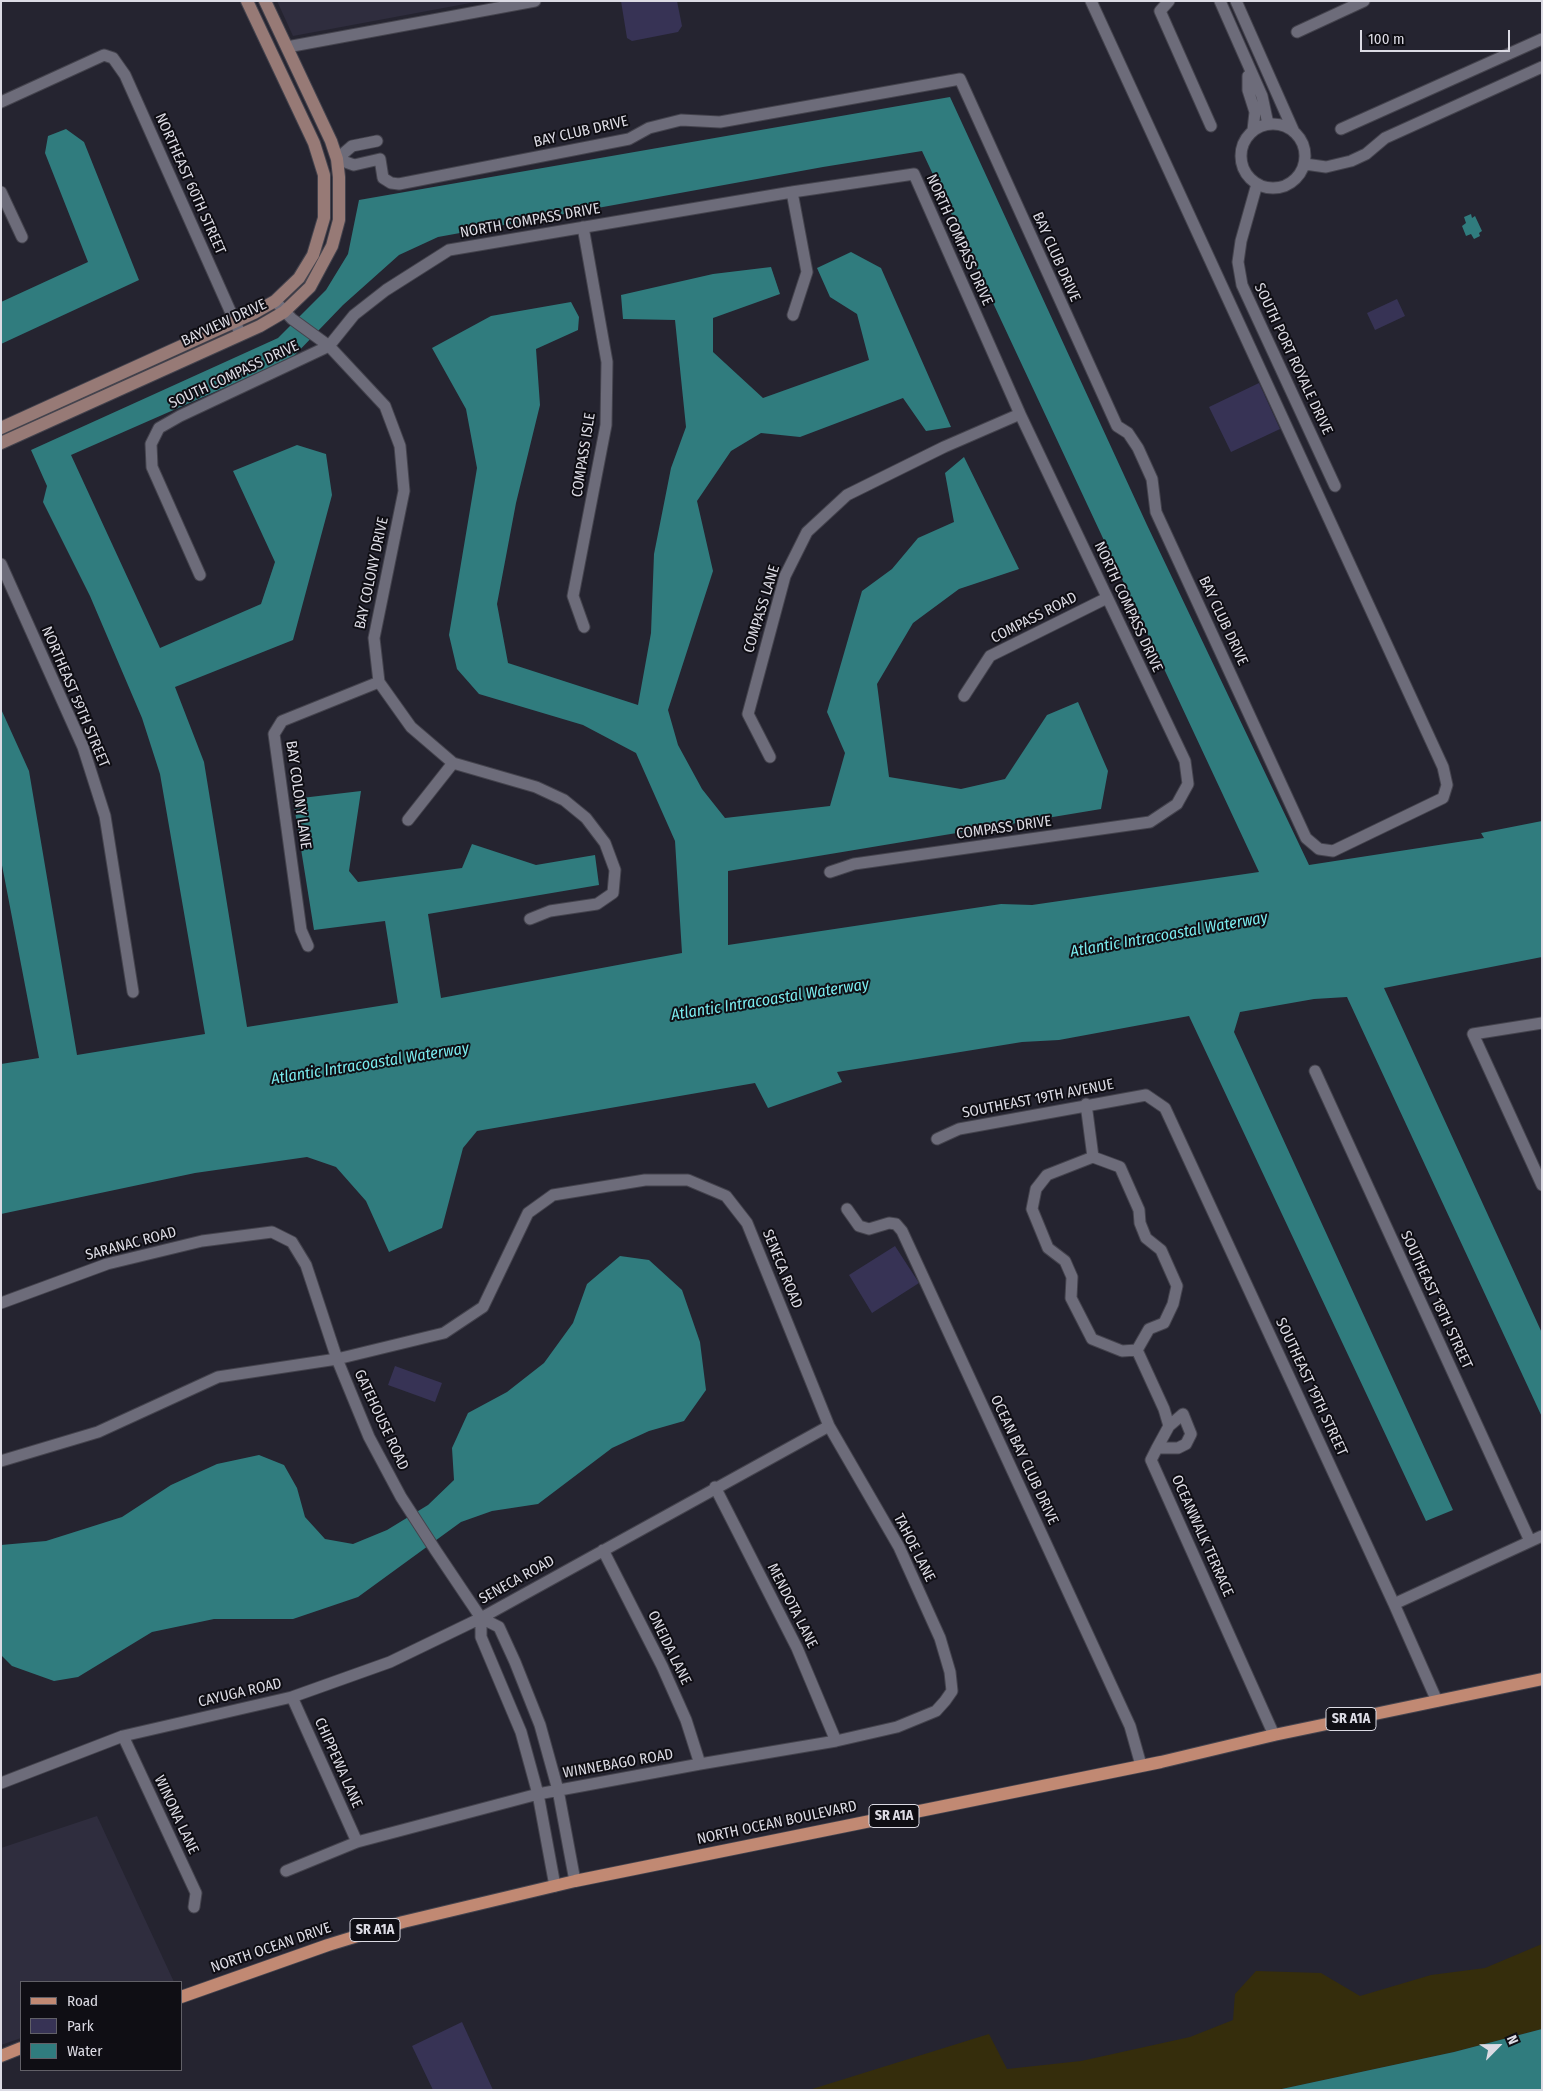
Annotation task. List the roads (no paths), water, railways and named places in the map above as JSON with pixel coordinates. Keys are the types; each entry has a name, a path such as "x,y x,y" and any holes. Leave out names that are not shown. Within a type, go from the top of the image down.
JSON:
{"main road":[{"name":"SR A1A","path":"1274,1736 1542,1679"},
{"name":"NORTH OCEAN BOULEVARD","path":"575,1881 1161,1762 1274,1736"},
{"name":"NORTH OCEAN DRIVE","path":"182,1996 328,1945 403,1922 575,1881"},
{"path":"1,2056 20,2048"}],"street":[{"name":"BAYVIEW DRIVE","path":"1,428 275,301 299,278 313,255 324,218 324,175 314,143 247,1"},
{"name":"BAYVIEW DRIVE","path":"1,443 240,334 288,315 310,286 332,246 338,220 340,199 337,159 331,141 265,1"},
{"path":"287,48 535,1"},
{"name":"BAY CLUB DRIVE","path":"320,160 337,159 354,165 380,159 383,178 391,183 399,184 628,139 649,128 681,120 720,122 960,79 1117,426 1128,434 1138,448 1149,471 1152,479 1156,512 1306,838 1319,849 1333,851 1443,798 1447,784 1443,767 1091,1"},
{"path":"1169,1 1160,11 1211,126"},
{"path":"1220,1 1260,90 1261,127"},
{"path":"1236,1 1294,132"},
{"path":"1297,32 1364,1"},
{"path":"1341,129 1542,39"},
{"name":"NORTHEAST 60TH STREET","path":"1,102 104,55 114,58 125,75 240,334"},
{"path":"1246,60 1248,76 1260,105 1261,127"},
{"path":"1305,164 1326,167 1351,161 1366,154 1385,138 1542,68"},
{"path":"1260,90 1273,84"},
{"path":"1283,125 1302,140 1305,148 1305,164 1298,177 1286,186 1271,188 1257,184 1246,174 1241,161 1242,146 1245,140 1261,127 1283,125"},
{"path":"337,159 352,146 377,141"},
{"name":"NORTH COMPASS DRIVE","path":"330,346 354,315 386,290 449,250 792,192 914,174 1020,414 1185,761 1188,784 1177,804"},
{"name":"SOUTH PORT ROYALE DRIVE","path":"1257,184 1241,241 1238,262 1242,285 1334,486"},
{"path":"1,192 22,237"},
{"path":"792,192 807,272 793,314"},
{"name":"COMPASS ISLE","path":"583,227 607,362 606,425 573,596 584,627"},
{"name":"BAY COLONY DRIVE","path":"275,301 288,315 330,346 385,406 400,446 404,491 374,638 379,682 411,727 453,763 536,787 564,800 586,818 605,843 615,870 613,893 597,904 550,911 530,919"},
{"name":"SOUTH COMPASS DRIVE","path":"200,575 152,467 151,444 159,428 180,416 330,346"},
{"path":"170,350 176,363"},
{"path":"95,385 101,398"},
{"name":"COMPASS LANE","path":"770,757 748,714 785,576 807,532 847,495 944,447 1020,414"},
{"path":"21,418 27,431"},
{"name":"NORTHEAST 59TH STREET","path":"1,564 83,747 105,816 133,992"},
{"name":"COMPASS ROAD","path":"964,696 990,656 1107,598"},
{"name":"BAY COLONY LANE","path":"308,946 301,930 274,734 282,721 379,682"},
{"path":"408,820 453,763"},
{"name":"COMPASS DRIVE","path":"830,872 854,864 1150,822 1177,804"},
{"path":"1542,1023 1473,1034 1542,1185"},
{"name":"SOUTHEAST 18TH STREET","path":"1315,1070 1530,1541"},
{"name":"SOUTHEAST 19TH AVENUE","path":"937,1139 959,1129 1086,1104 1146,1095"},
{"name":"SOUTHEAST 19TH STREET","path":"1146,1095 1165,1108 1437,1701"},
{"path":"1086,1104 1093,1157"},
{"path":"1093,1157 1120,1167 1139,1210 1140,1223 1146,1238 1161,1250 1177,1286 1173,1304 1164,1323 1149,1329 1137,1350 1122,1351 1092,1339 1071,1298 1072,1277 1066,1260 1048,1248 1032,1208 1036,1189 1048,1175 1093,1157"},
{"name":"SENECA ROAD","path":"337,1360 444,1333 483,1307 528,1213 553,1195 645,1180 688,1180 726,1196 747,1223 829,1426 715,1487 481,1618"},
{"name":"OCEAN BAY CLUB DRIVE","path":"847,1209 860,1226 869,1229 896,1224 902,1231 1130,1726 1142,1765"},
{"name":"SARANAC ROAD","path":"1,1303 107,1264 202,1241 272,1232"},
{"name":"GATEHOUSE ROAD","path":"272,1232 292,1242 306,1265 337,1360 368,1437 401,1497 481,1618 498,1627 515,1662 540,1726 558,1790 575,1881"},
{"path":"1137,1350 1164,1408 1170,1426"},
{"path":"1,1461 98,1432 218,1377 337,1360"},
{"path":"1183,1414 1191,1434 1186,1444 1178,1448 1156,1448 1170,1426 1183,1414"},
{"name":"TAHOE LANE","path":"829,1426 899,1547 940,1638 950,1672 952,1691"},
{"name":"OCEANWALK TERRACE","path":"1156,1448 1151,1460 1274,1736"},
{"name":"MENDOTA LANE","path":"715,1487 797,1648 836,1741"},
{"path":"1394,1604 1542,1536"},
{"name":"ONEIDA LANE","path":"603,1550 662,1666 686,1720 700,1764"},
{"name":"GATEHOUSE ROAD","path":"481,1618 481,1637 521,1732 538,1794 555,1886"},
{"name":"CAYUGA ROAD","path":"1,1783 123,1736 292,1697 390,1662 481,1618"},
{"name":"WINNEBAGO ROAD","path":"286,1871 357,1842 538,1794 836,1741 897,1727 936,1711 952,1691"},
{"name":"CHIPPEWA LANE","path":"292,1697 357,1842"},
{"name":"WINONA LANE","path":"123,1736 196,1893 194,1907"}],"water":[{"name":"Atlantic Intracoastal Waterway","path":"950,97 1147,525 1309,865 1484,838 1481,833 1542,821 1542,957 1384,988 1542,1333 1542,1417 1347,997 1314,999 1240,1012 1234,1032 1453,1510 1426,1521 1189,1016 1059,1040 1022,1042 837,1072 842,1082 768,1108 755,1083 477,1131 463,1148 442,1228 389,1252 366,1201 336,1167 307,1157 195,1173 1,1214 1,1064 39,1058 1,860 1,709 29,771 77,1055 205,1034 160,774 142,718 90,596 43,502 47,486 31,450 278,338 326,290 348,254 359,200","holes":["922,151 1259,872 1032,905 1001,904 728,945 728,871 1101,809 1108,771 1078,702 1047,715 1005,779 961,789 889,777 877,684 913,623 959,589 1019,569 964,457 945,473 954,522 918,538 892,569 862,591 827,712 845,753 830,806 725,818 702,789 678,745 668,710 713,571 697,501 731,451 761,433 800,437 903,398 926,431 951,427 881,268 851,252 817,268 830,297 857,314 869,360 763,398 713,352 713,318 780,294 771,267 713,274 621,295 623,319 675,320 686,427 671,468 654,554 651,633 638,705 508,663 497,604 516,503 540,405 536,349 578,330 579,317 571,302 491,316 432,348 466,409 477,468 449,635 457,669 479,694 583,725 636,753 675,841 682,953 441,998 428,914 599,885 595,855 536,865 472,844 462,868 358,882 349,871 361,791 293,799 314,930 385,921 398,1003 247,1027 204,762 175,687 293,640 332,495 326,454 297,445 233,471 275,562 261,604 160,648 71,455 292,358 343,305 399,255 438,237 823,167"]},
{"path":"66,129 84,142 139,280 1,344 1,302 88,262 45,153 48,136"},
{"path":"1471,214 1472,218 1475,216 1482,231 1479,233 1480,236 1474,239 1471,234 1466,236 1462,226 1466,223 1464,217"},
{"path":"620,1256 649,1260 682,1290 700,1342 706,1390 684,1421 649,1431 612,1448 538,1504 492,1511 461,1522 358,1597 293,1619 214,1619 152,1632 78,1677 54,1681 12,1666 1,1655 1,1545 46,1541 122,1517 171,1485 217,1464 259,1455 284,1465 297,1488 305,1517 325,1539 353,1544 387,1530 428,1505 454,1480 452,1448 468,1413 507,1392 544,1363 573,1323 587,1284"},
{"path":"1542,2029 1542,2090 1277,2090 1454,2052"}]}
